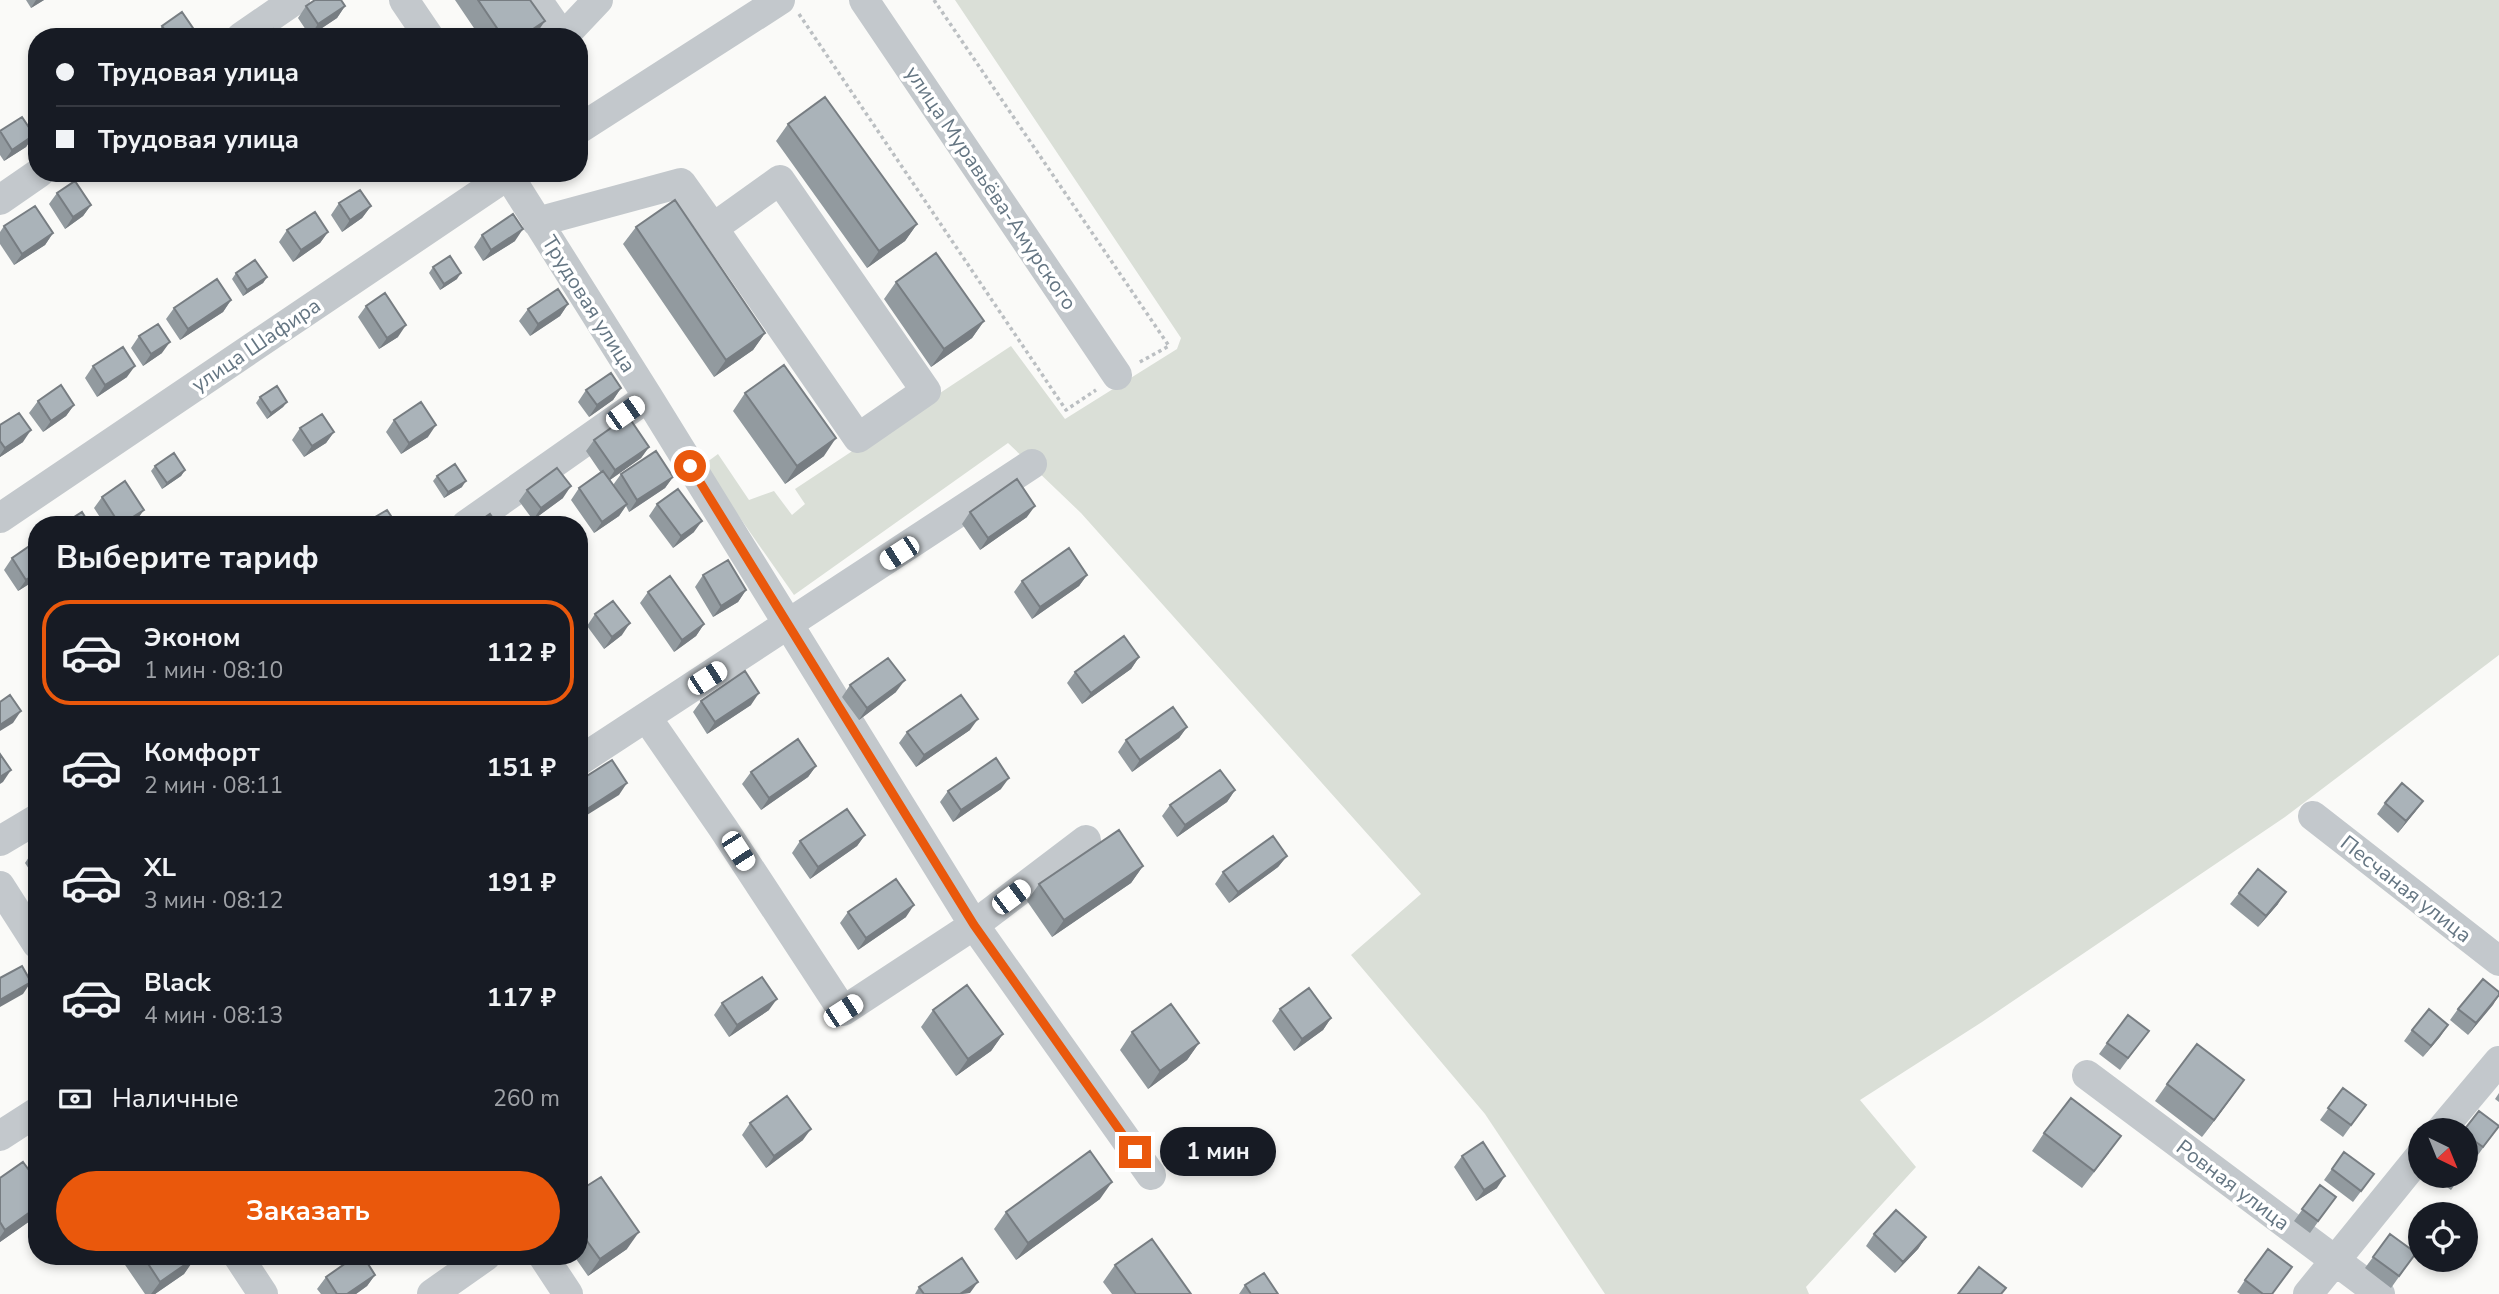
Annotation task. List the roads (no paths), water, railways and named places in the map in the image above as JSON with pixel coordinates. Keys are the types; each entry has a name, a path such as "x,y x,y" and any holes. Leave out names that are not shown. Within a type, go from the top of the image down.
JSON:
{"street":[{"path":"253,28 295,0"},
{"path":"404,0 423,28"},
{"path":"537,0 557,28"},
{"path":"572,28 598,0"},
{"path":"588,124 780,0"},
{"name":"улица Муравьёва-Амурского","path":"864,0 1117,375"},
{"path":"537,222 681,183 858,438 926,391 780,180 713,228"},
{"path":"0,200 28,181"},
{"name":"улица Шафира","path":"0,518 497,182"},
{"name":"Трудовая улица","path":"514,182 974,925 1151,1175"},
{"path":"479,516 648,397"},
{"path":"588,755 1032,464"},
{"path":"646,718 723,828 843,1011 974,925 1086,840"},
{"name":"Песчаная улица","path":"2312,816 2499,961"},
{"path":"0,841 28,824"},
{"path":"0,886 28,930"},
{"path":"2451,1118 2499,1061"},
{"name":"Ровная улица","path":"2087,1074 2380,1294"},
{"path":"0,1136 28,1118"},
{"path":"2308,1294 2408,1171"},
{"path":"245,1265 263,1294"},
{"path":"432,1294 473,1265"},
{"path":"549,1265 568,1294"}]}
